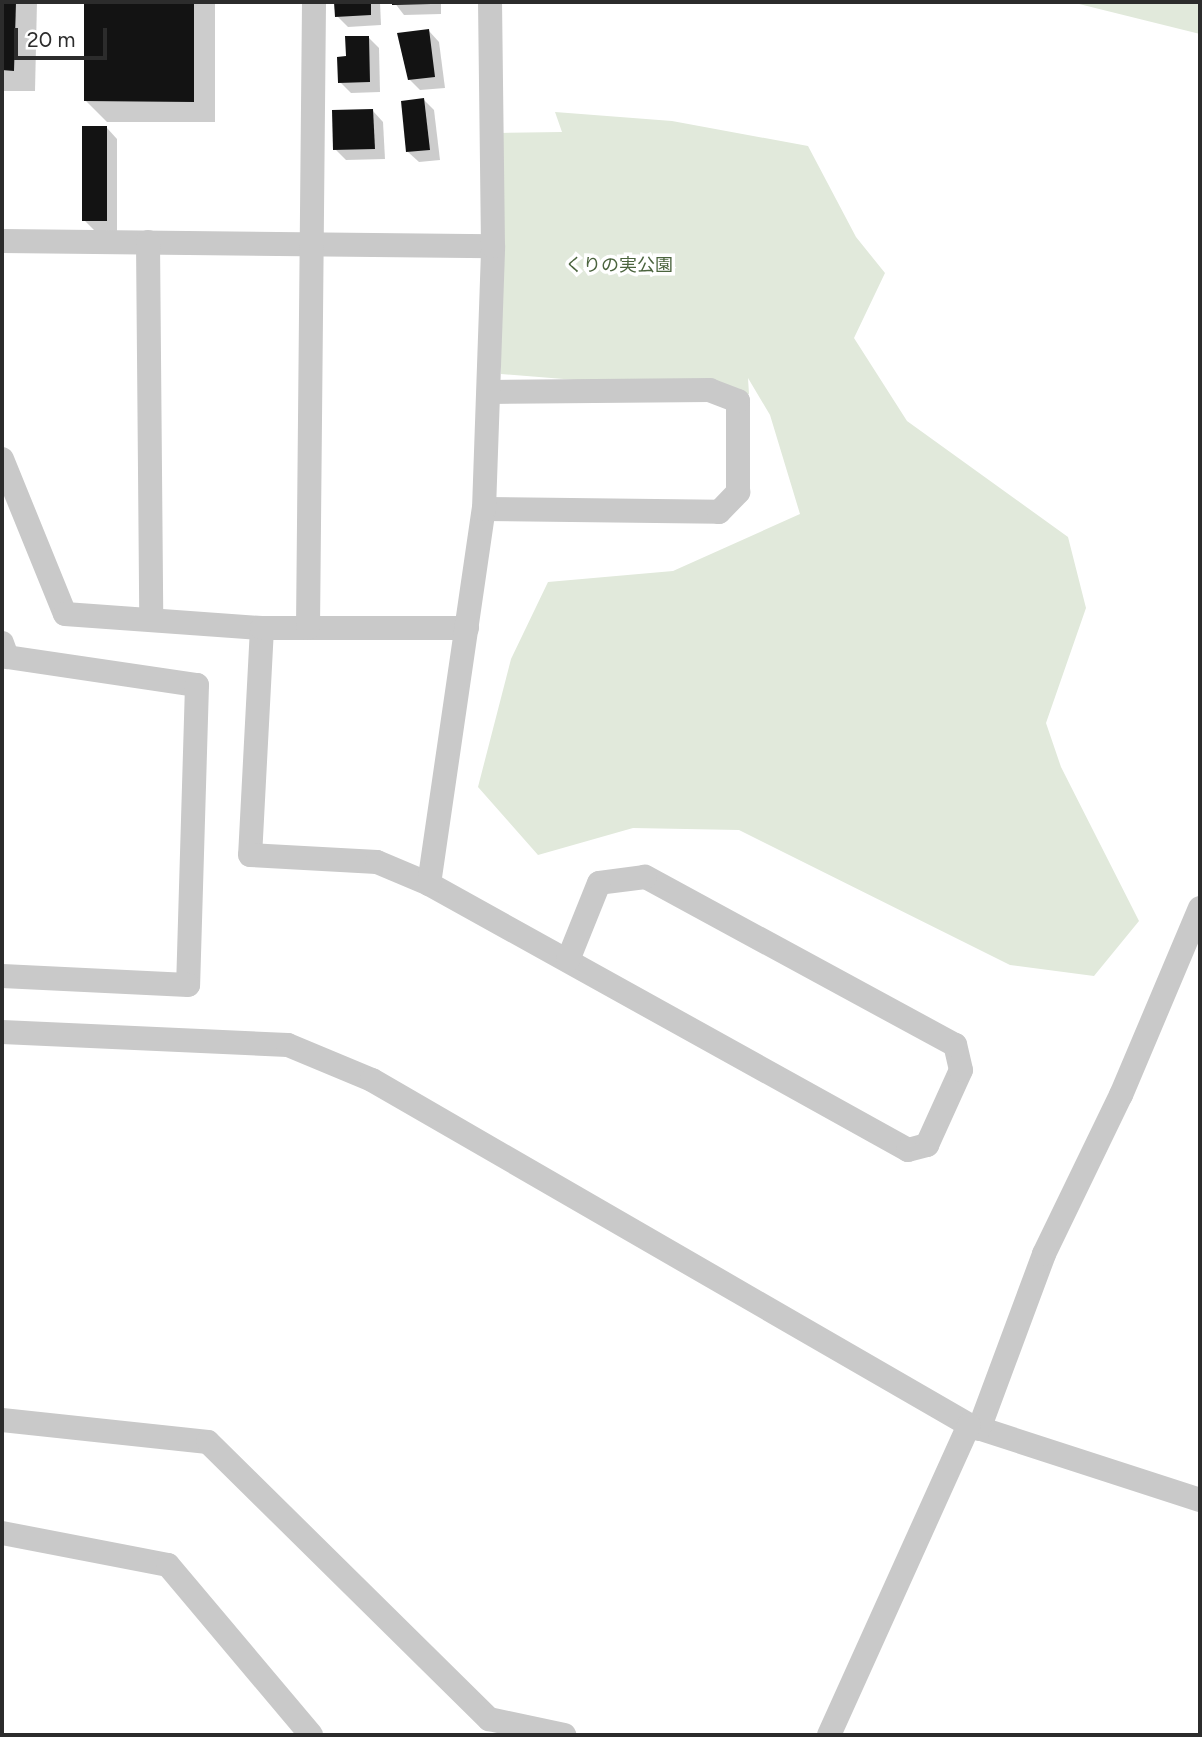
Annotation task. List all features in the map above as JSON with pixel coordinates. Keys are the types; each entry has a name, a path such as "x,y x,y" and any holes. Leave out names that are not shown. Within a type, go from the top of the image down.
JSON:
{"street":[{"path":"308,628 314,2"},
{"path":"429,884 484,509 493,246 490,2"},
{"path":"2,241 493,246"},
{"path":"148,242 151,620"},
{"path":"484,509 719,512 738,492 738,401 710,390 489,392"},
{"path":"2,460 65,614 262,628 467,628"},
{"path":"262,628 250,855 377,862 429,884 908,1150 927,1145 961,1070 956,1045 645,877 599,883 568,960"},
{"path":"2,643 7,657 197,685 188,985 2,976"},
{"path":"829,1735 974,1427 1044,1254 1121,1096 1200,908"},
{"path":"2,1032 288,1045 372,1080 974,1427 1200,1500"},
{"path":"2,1420 208,1442 489,1719 564,1735"},
{"path":"2,1533 168,1566 311,1735"}],"green space":[{"path":"1071,2 1200,2 1200,34"},
{"name":"くりの実公園","path":"555,112 672,121 808,146 856,237 885,273 854,338 907,421 1068,537 1086,608 1046,723 1061,767 1139,921 1094,976 1010,965 739,830 633,828 538,855 478,787 511,659 548,582 673,571 800,514 770,415 748,378 749,394 501,374 499,133 562,132"}],"building":[{"path":"2,2 16,2 14,71 2,70"},
{"path":"84,2 194,2 194,102 84,101"},
{"path":"334,2 371,2 371,15 335,17"},
{"path":"392,2 431,2 431,4 392,5"},
{"path":"429,29 435,77 408,80 397,33"},
{"path":"345,36 369,36 370,82 338,83 337,57 346,56"},
{"path":"424,98 430,150 406,152 401,101"},
{"path":"373,109 375,149 333,150 332,110"},
{"path":"82,126 107,126 107,221 82,221"}]}
